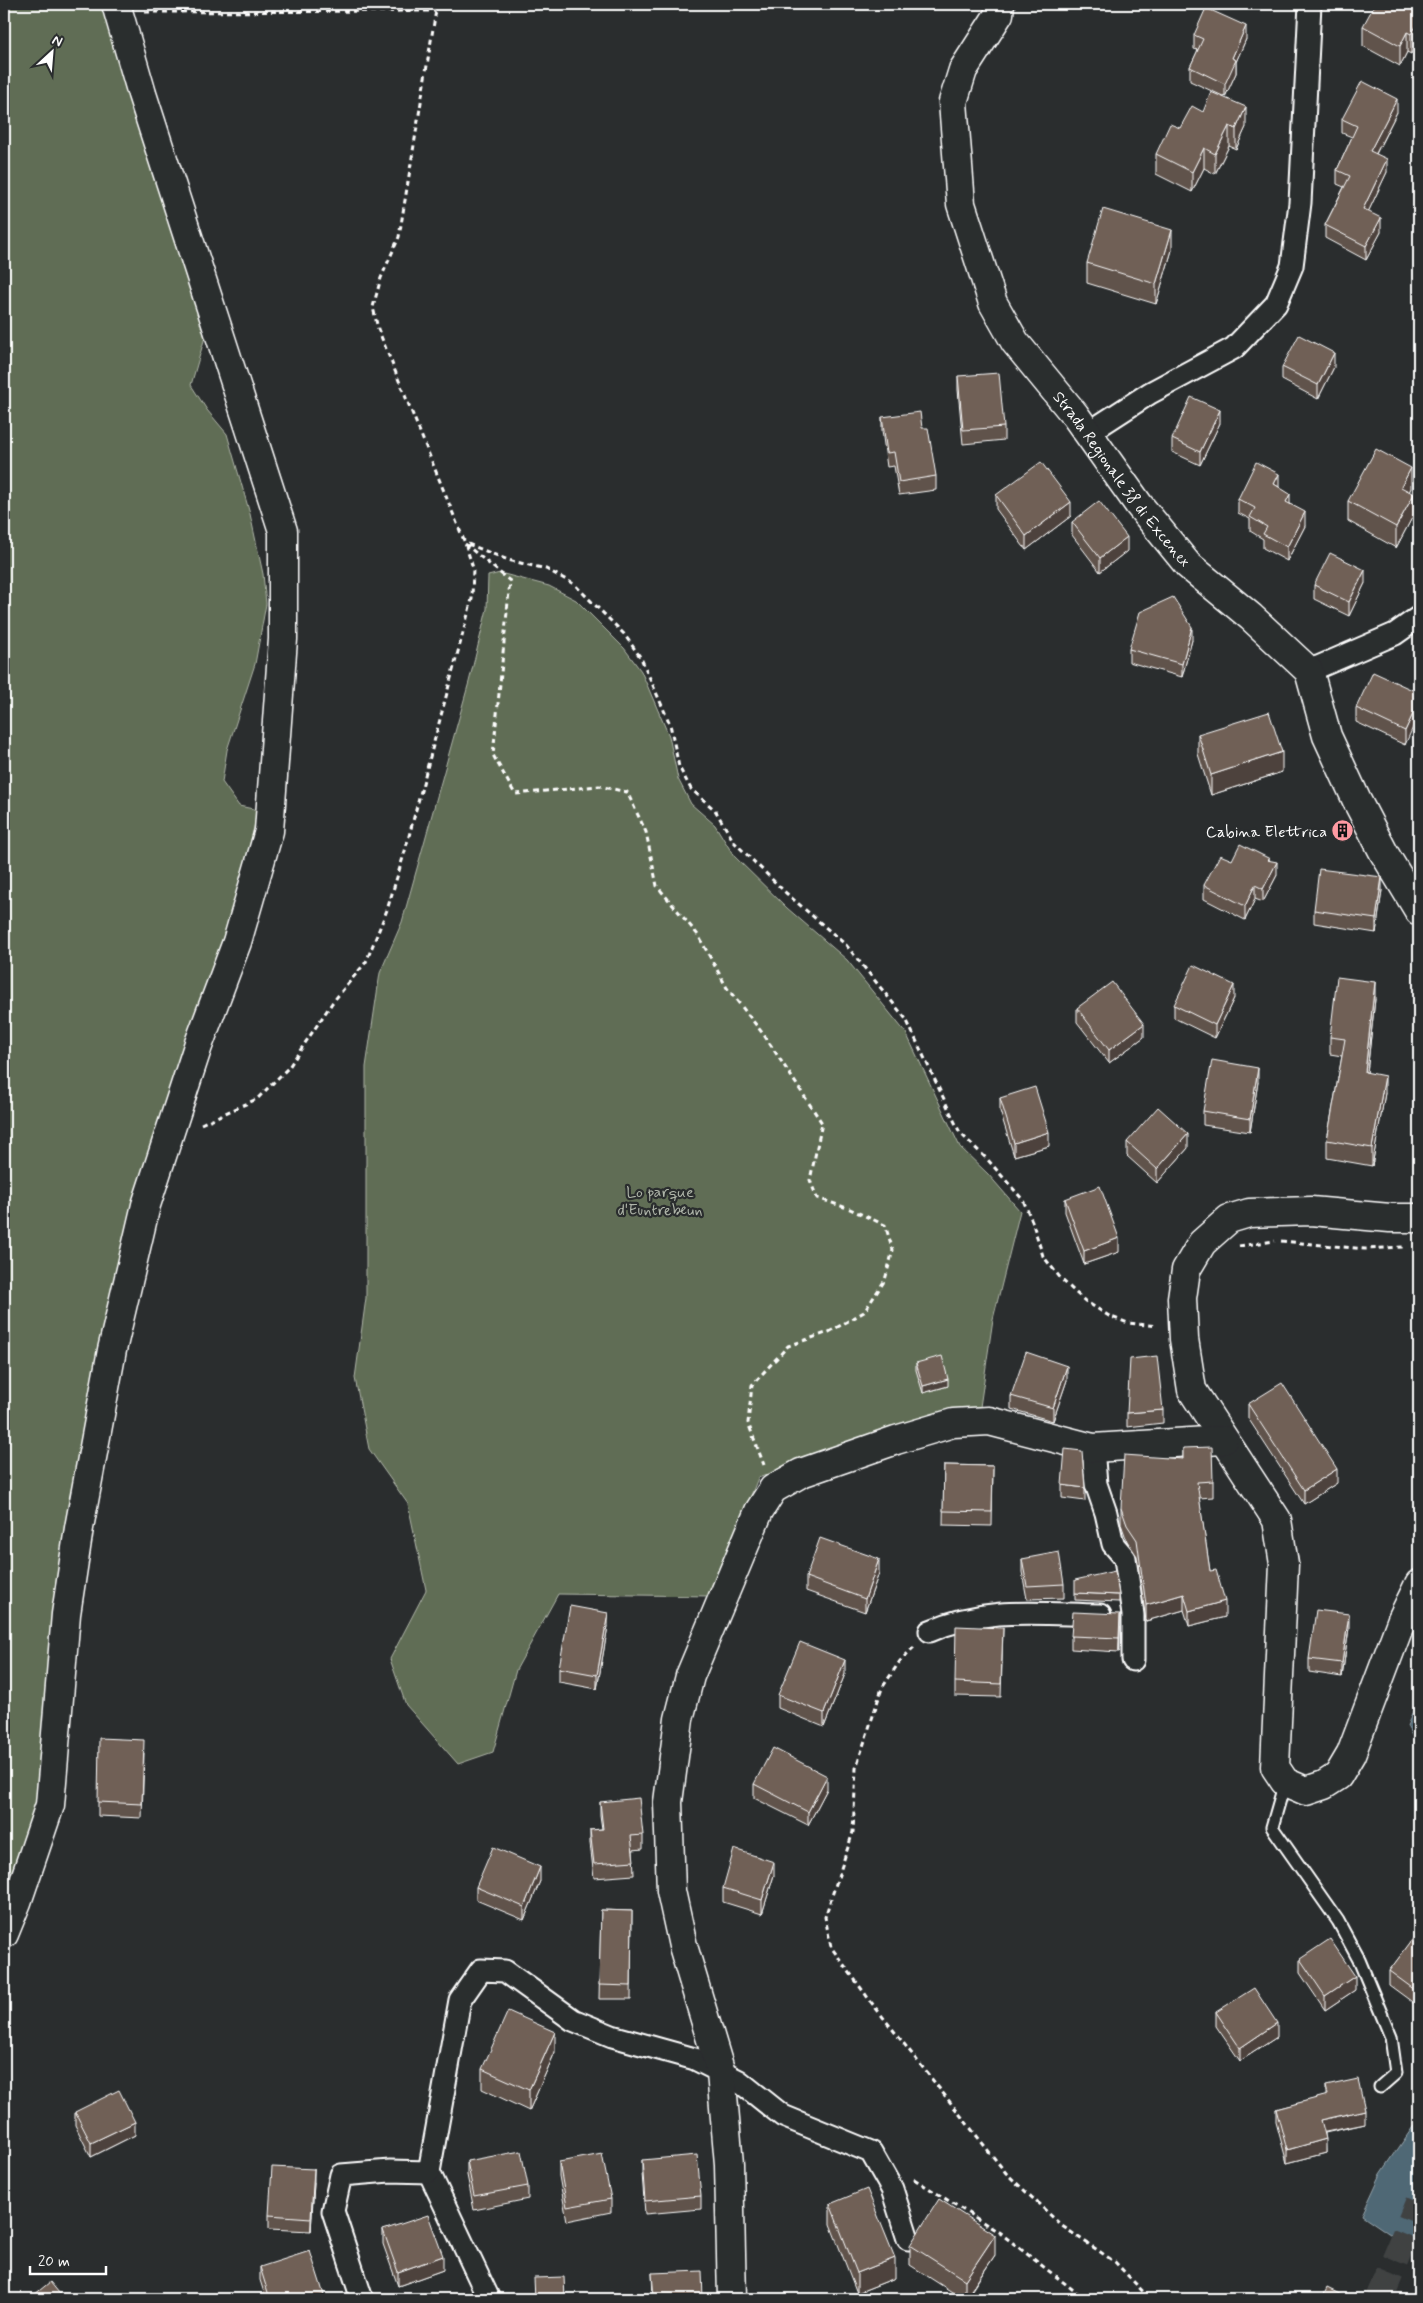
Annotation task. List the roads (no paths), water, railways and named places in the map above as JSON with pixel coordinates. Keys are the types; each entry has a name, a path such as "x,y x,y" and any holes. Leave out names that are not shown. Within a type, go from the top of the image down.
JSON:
{"street":[{"name":"Strada Regionale 38 di Excenex","path":"1000,4 999,14 963,70 953,102 962,204 993,303 1015,342 1088,433 1138,505 1188,565 1252,617 1309,671"},
{"path":"1088,433 1150,393 1234,348 1276,304 1292,266 1300,203 1310,4"},
{"path":"4,1934 50,1805 66,1614 79,1528 112,1350 146,1205 198,1046 237,942 269,831 283,639 283,531 142,94 117,8"},
{"path":"1419,617 1395,634 1309,671 1327,736 1384,853 1419,911"},
{"path":"1419,1218 1390,1218 1311,1211 1249,1213 1229,1219 1202,1243 1186,1270 1182,1298 1184,1339 1192,1390 1277,1520 1284,1564 1284,1606 1275,1731 1275,1767 1285,1782 1306,1791 1324,1785 1338,1776 1351,1754 1402,1619 1419,1584"},
{"path":"732,2299 729,2164 721,2073 683,1946 671,1891 668,1802 678,1719 690,1676 759,1511 773,1489 802,1474 896,1440 953,1423 989,1421 1093,1448 1223,1440"},
{"path":"1093,1448 1096,1484 1106,1513 1113,1544 1125,1558 1133,1615 1132,1660"},
{"path":"930,1631 953,1621 971,1617 1017,1612 1133,1615"},
{"path":"489,2299 429,2172 460,2000 481,1970 505,1971 573,2020 612,2036 695,2059 739,2081 782,2116 871,2152 892,2189 908,2239"},
{"path":"362,2299 333,2211 341,2175 390,2171 429,2172"}],"lane":[{"path":"1285,1782 1272,1827 1338,1921 1359,1960 1391,2037 1396,2073 1380,2087"}],"water":[{"path":"1419,1698 1419,1749 1407,1726"},
{"path":"1419,2118 1419,2254 1362,2215 1381,2174"}],"tunnel":[{"path":"1379,2299 1419,2203"}],"place":[{"name":"Cabina Elettrica","path":"1343,831"}],"park label":[{"name":"Lo parque d'Euntrebeun","path":"660,1200"}]}
